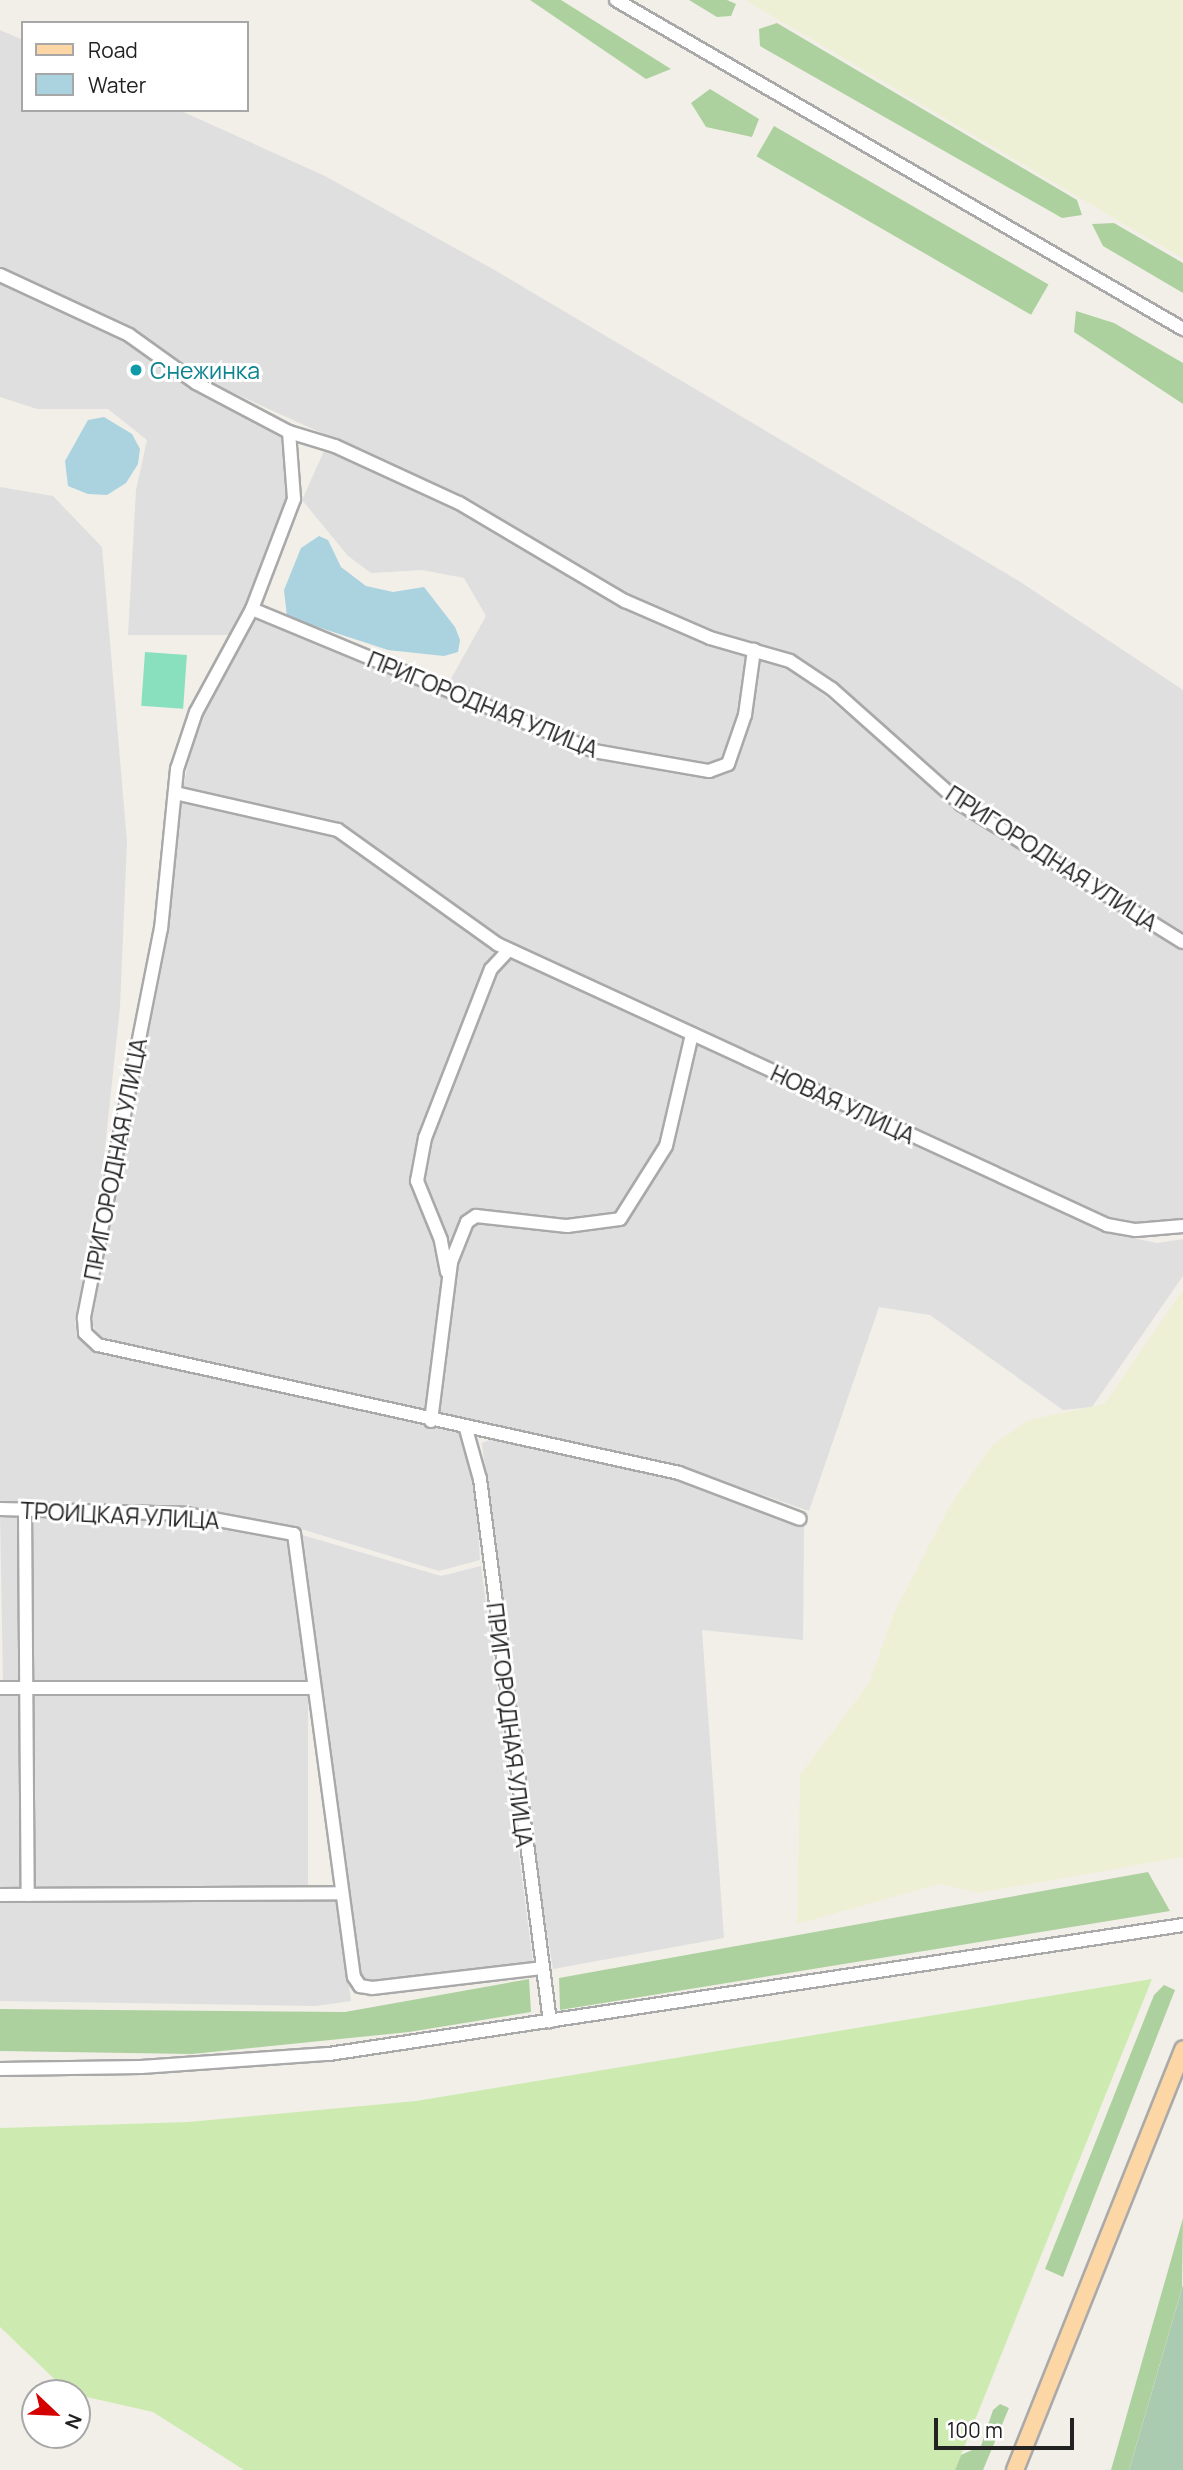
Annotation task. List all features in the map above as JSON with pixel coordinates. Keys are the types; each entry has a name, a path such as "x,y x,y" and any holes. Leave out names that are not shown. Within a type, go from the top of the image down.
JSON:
{"main road":[{"path":"1015,2470 1183,2049"}],"street":[{"path":"616,0 1183,329"},
{"name":"ПРИГОРОДНАЯ УЛИЦА","path":"0,275 129,335 196,383 289,432 335,446 459,503 625,600 710,638 790,661 832,690 961,804 1183,942"},
{"name":"ПРИГОРОДНАЯ УЛИЦА","path":"289,432 294,499 252,609 196,712 174,793 161,928 84,1318 85,1333 98,1345 466,1429 679,1473 800,1519"},
{"name":"ПРИГОРОДНАЯ УЛИЦА","path":"252,609 594,751 709,771 728,764 745,715 754,650"},
{"name":"НОВАЯ УЛИЦА","path":"174,793 338,830 509,950 1107,1225 1136,1230 1183,1226"},
{"path":"449,1279 441,1240 417,1181 425,1138 491,969 509,950"},
{"path":"431,1421 449,1279 467,1222 476,1216 567,1226 620,1219 666,1146 692,1034"},
{"name":"ПРИГОРОДНАЯ УЛИЦА","path":"466,1429 480,1479 550,2022"},
{"name":"ТРОИЦКАЯ УЛИЦА","path":"0,1509 186,1514 294,1534 354,1978 360,1986 542,1968"},
{"path":"26,1509 28,1895"},
{"path":"0,1688 314,1688"},
{"path":"0,1895 342,1893"},
{"path":"0,2069 245,2062 550,2022 1134,1929 1183,1926"}],"shaded area":[{"path":"0,30 21,39 21,112 183,112 325,176 491,268 1019,581 1183,690 1183,932 965,798 830,682 631,597 464,498 201,378 131,330 0,269"},
{"path":"0,281 125,338 281,432 289,463 289,499 248,608 230,635 128,635 136,490 147,440 108,409 37,409 0,397"},
{"path":"332,450 456,507 622,608 750,655 742,714 725,760 718,767 597,748 447,686 486,616 464,578 422,570 371,573 348,556 302,500 324,451"},
{"path":"0,487 53,496 102,547 127,842 120,1007 100,1195 75,1320 77,1337 98,1352 460,1433 468,1441 475,1479 480,1560 439,1571 298,1528 189,1510 0,1504"},
{"path":"260,616 594,755 721,773 756,657 789,666 959,808 1183,948 1183,1219 1135,1223 1110,1220 500,939 341,826 182,792 199,715 251,619"},
{"path":"179,797 336,833 495,950 1106,1232 1157,1243 1183,1239 1183,1276 1092,1407 1063,1410 930,1315 879,1307 809,1511 675,1465 474,1426 100,1338 88,1317"},
{"path":"492,1439 676,1479 804,1527 803,1640 702,1630 724,1938 553,1969 514,1730 482,1443"},
{"path":"0,1511 22,1511 25,1683 3,1683"},
{"path":"29,1512 185,1518 290,1537 307,1679 304,1683 33,1684"},
{"path":"299,1534 441,1576 481,1566 533,1962 371,1984 358,1976"},
{"path":"0,1692 22,1692 22,1891 0,1891"},
{"path":"31,1693 308,1693 308,1890 31,1890"},
{"path":"0,1900 338,1900 351,2001 316,2006 0,2001"}],"green space":[{"path":"530,0 561,0 671,69 646,79"},
{"path":"689,0 727,0 736,4 731,16 717,17"},
{"path":"745,0 1183,0 1183,258 1144,236"},
{"path":"777,23 1077,200 1082,215 1062,218 760,46 759,29"},
{"path":"710,89 759,119 752,137 706,127 691,103"},
{"path":"774,126 1049,284 1031,315 756,156"},
{"path":"1114,223 1183,263 1183,293 1103,246 1092,224"},
{"path":"1076,311 1114,323 1183,363 1183,404 1074,332"},
{"path":"145,652 187,655 183,709 141,706"},
{"path":"1183,1290 1183,1857 979,1893 940,1884 797,1924 800,1775 869,1683 894,1613 948,1509 991,1446 1029,1420 1104,1404"},
{"path":"1148,1872 1170,1911 560,2010 559,1978"},
{"path":"529,1979 531,2012 409,2032 192,2054 0,2051 0,2009 345,2012"},
{"path":"1152,1979 955,2470 244,2470 153,2412 91,2398 91,2379 54,2379 0,2327 0,2128 188,2122 416,2101"},
{"path":"1164,1985 1175,1990 1063,2277 1045,2269 1154,1995"},
{"path":"1183,2218 1182,2288 1129,2470 1111,2470"},
{"path":"1183,2285 1183,2470 1129,2470 1130,2467"},
{"path":"1000,2404 1009,2408 983,2470 955,2470 961,2455 981,2446 993,2410"}],"water":[{"path":"104,417 132,434 140,449 138,464 126,483 107,495 88,494 68,486 65,461 88,420"},
{"path":"319,536 328,540 341,567 366,586 393,592 424,587 455,627 460,640 458,652 444,656 388,650 287,617 284,590 301,548"}],"place":[{"name":"Снежинка","path":"136,370"}]}
